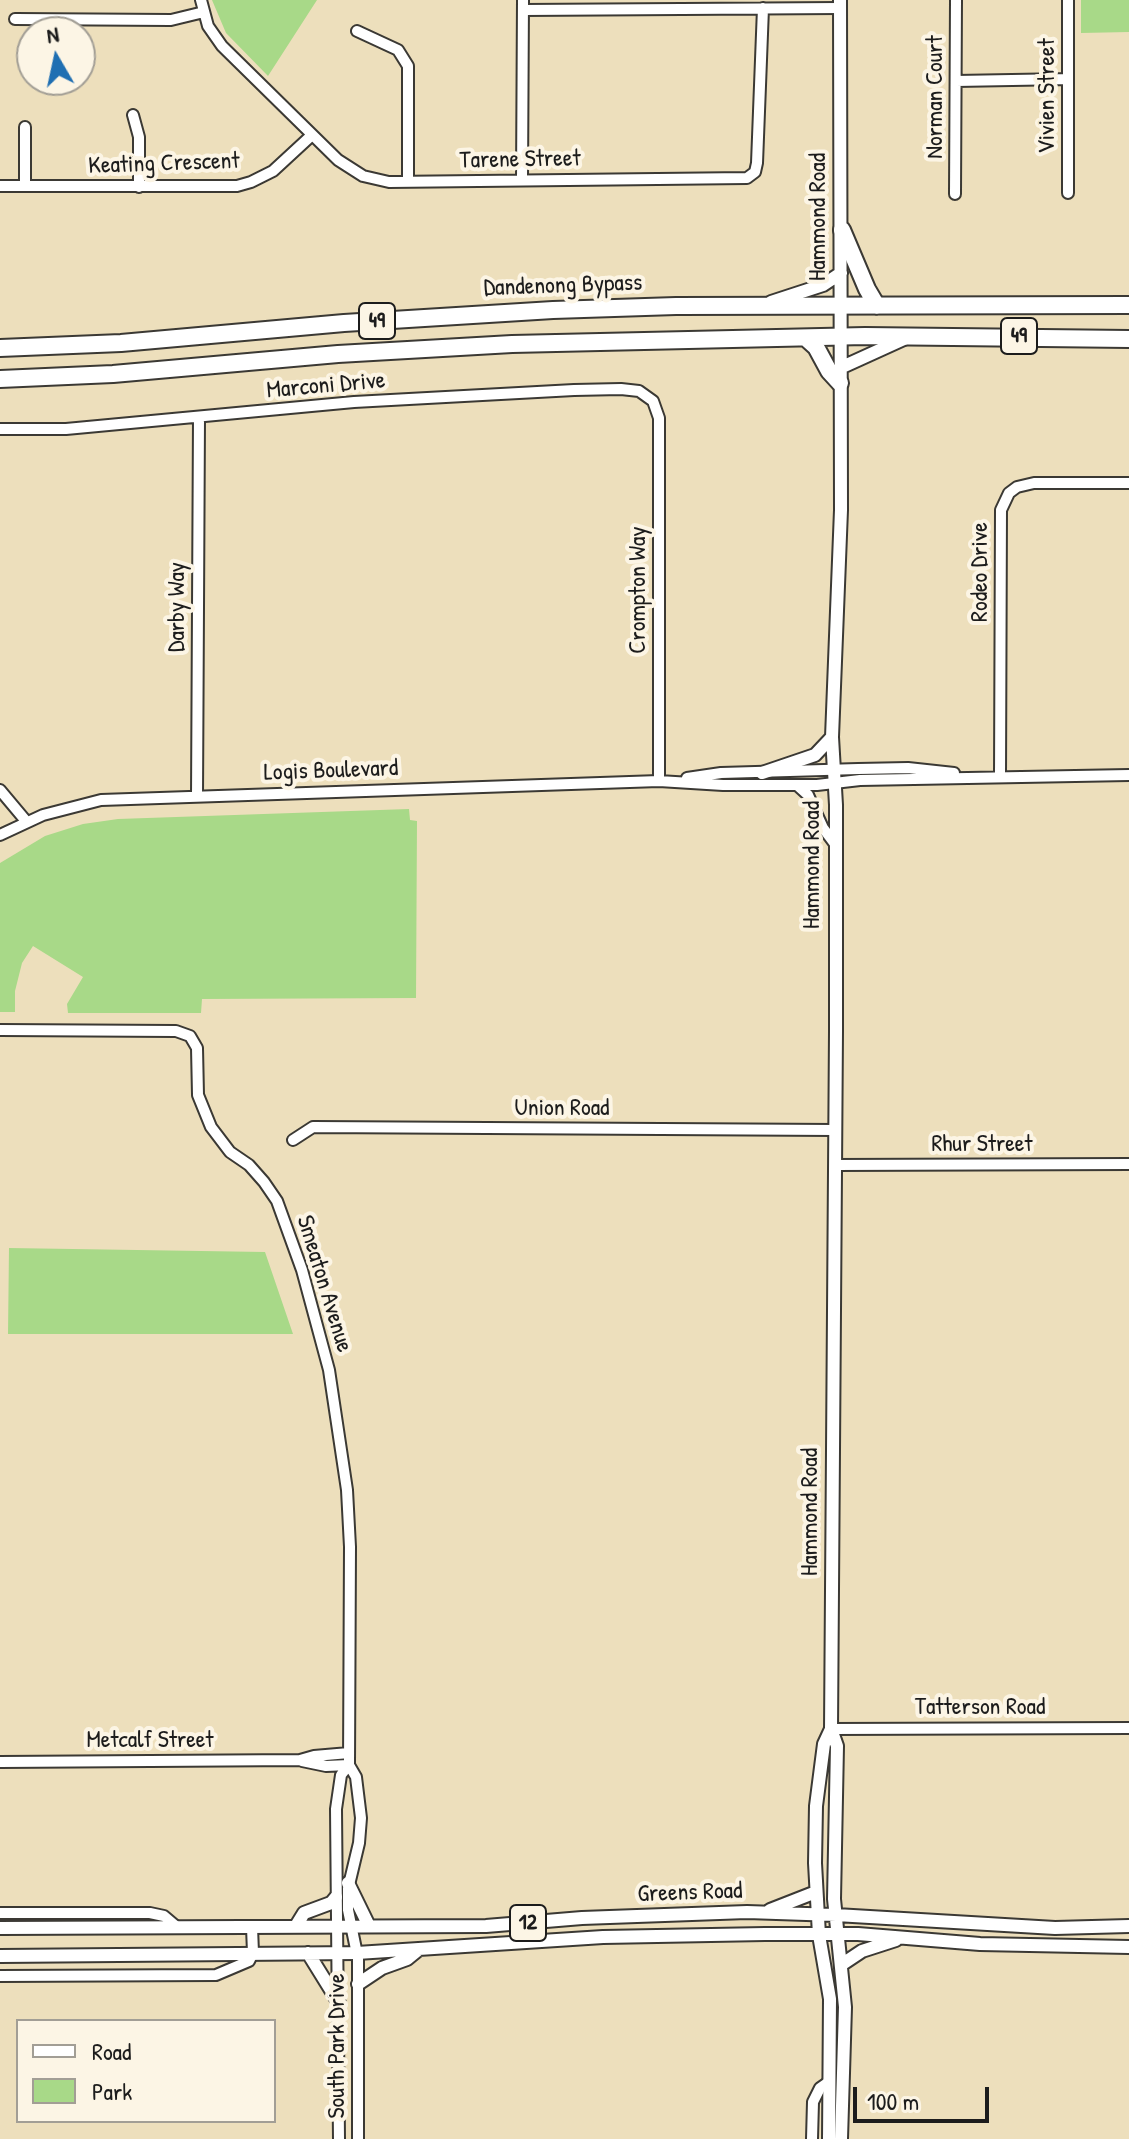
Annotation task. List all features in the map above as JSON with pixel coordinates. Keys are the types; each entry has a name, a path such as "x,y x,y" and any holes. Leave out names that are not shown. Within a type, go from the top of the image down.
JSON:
{"highway":[{"path":"842,230 877,306"},
{"name":"Dandenong Bypass","path":"0,348 147,341 503,312 755,306 1129,305"},
{"name":"49","path":"0,379 113,374 338,354 496,345 840,336 1129,339"},
{"path":"806,338 816,347 829,371 840,376"}],"main road":[{"name":"Hammond Road","path":"840,4 841,510 832,737 835,1165 831,1729 837,1746 834,1892 845,2034 841,2139"},
{"path":"755,306 810,290 841,273"},
{"path":"840,376 909,336"},
{"path":"762,773 815,755 832,737"},
{"name":"Hammond Road","path":"829,2139 830,1999 817,1914 816,1806 824,1744 831,1729"},
{"path":"348,1883 369,1926"},
{"path":"764,1912 816,1892"},
{"path":"296,1926 304,1913 331,1903 336,1897"},
{"name":"Greens Road","path":"0,1928 497,1926 582,1918 764,1912 1076,1928 1129,1926"},
{"path":"1076,1928 1077,1947"},
{"name":"Greens Road","path":"0,1956 357,1953 630,1936 837,1934 1129,1947"},
{"path":"841,1965 862,1951 900,1938"},
{"path":"358,1984 382,1968 407,1959 418,1950"},
{"path":"308,1953 339,2003"}],"street":[{"name":"Tarene Street","path":"201,0 208,26 222,46 312,135 338,160 363,176 389,182 743,179 752,175 758,157 763,8"},
{"name":"Norman Court","path":"955,194 956,0"},
{"name":"Vivien Street","path":"1068,0 1068,193"},
{"path":"522,180 523,5 763,8 840,4"},
{"path":"15,19 171,20 204,12"},
{"path":"357,31 398,50 408,66 408,182"},
{"path":"956,81 1068,79"},
{"path":"133,115 139,137 139,187"},
{"path":"25,127 25,186"},
{"name":"Keating Crescent","path":"0,186 226,187 251,182 284,163 312,135"},
{"name":"Marconi Drive","path":"0,429 66,429 354,402 574,390 639,391 653,401"},
{"name":"Crompton Way","path":"653,401 659,418 664,781"},
{"name":"Darby Way","path":"197,796 199,418"},
{"name":"Rodeo Drive","path":"1000,776 1001,510 1009,493 1017,487 1034,483 1129,483"},
{"name":"Logis Boulevard","path":"664,781 721,773 834,777"},
{"path":"834,777 860,780 1129,775"},
{"name":"Logis Boulevard","path":"0,835 26,821 101,800 664,781 797,785 834,777"},
{"path":"797,785 808,795 823,828 835,844"},
{"path":"0,790 26,821"},
{"name":"Smeaton Avenue","path":"0,1030 176,1031 190,1036 197,1048 198,1095 211,1127 230,1152 249,1165 277,1201 315,1312 329,1370 342,1449 350,1547 349,1759 356,1777 361,1818 359,1843 348,1883 351,1926"},
{"name":"Union Road","path":"293,1140 313,1127 835,1130"},
{"name":"Rhur Street","path":"835,1165 1129,1164"},
{"name":"Tatterson Road","path":"831,1729 1129,1728"},
{"name":"Smeaton Avenue","path":"337,1926 336,1809 341,1775 349,1759"},
{"name":"Metcalf Street","path":"0,1762 300,1760 326,1766 349,1759"},
{"name":"Greens Road","path":"0,1913 150,1913 164,1916 177,1927"},
{"name":"South Park Drive","path":"337,1926 339,2139"},
{"name":"South Park Drive","path":"351,1926 357,1953 358,2139"},
{"path":"0,1976 216,1975 249,1961 253,1953 252,1927"},
{"path":"812,2139 813,2102 820,2088 830,2081"}],"green space":[{"path":"212,0 317,0 268,76 226,33"},
{"path":"1081,0 1129,0 1129,32 1081,33"},
{"path":"409,809 410,820 417,821 416,998 202,999 201,1013 68,1013 67,1004 83,977 33,946 22,963 15,991 15,1012 0,1012 0,863 45,836 83,824 118,819"},
{"path":"9,1248 265,1252 293,1334 8,1334"}]}
